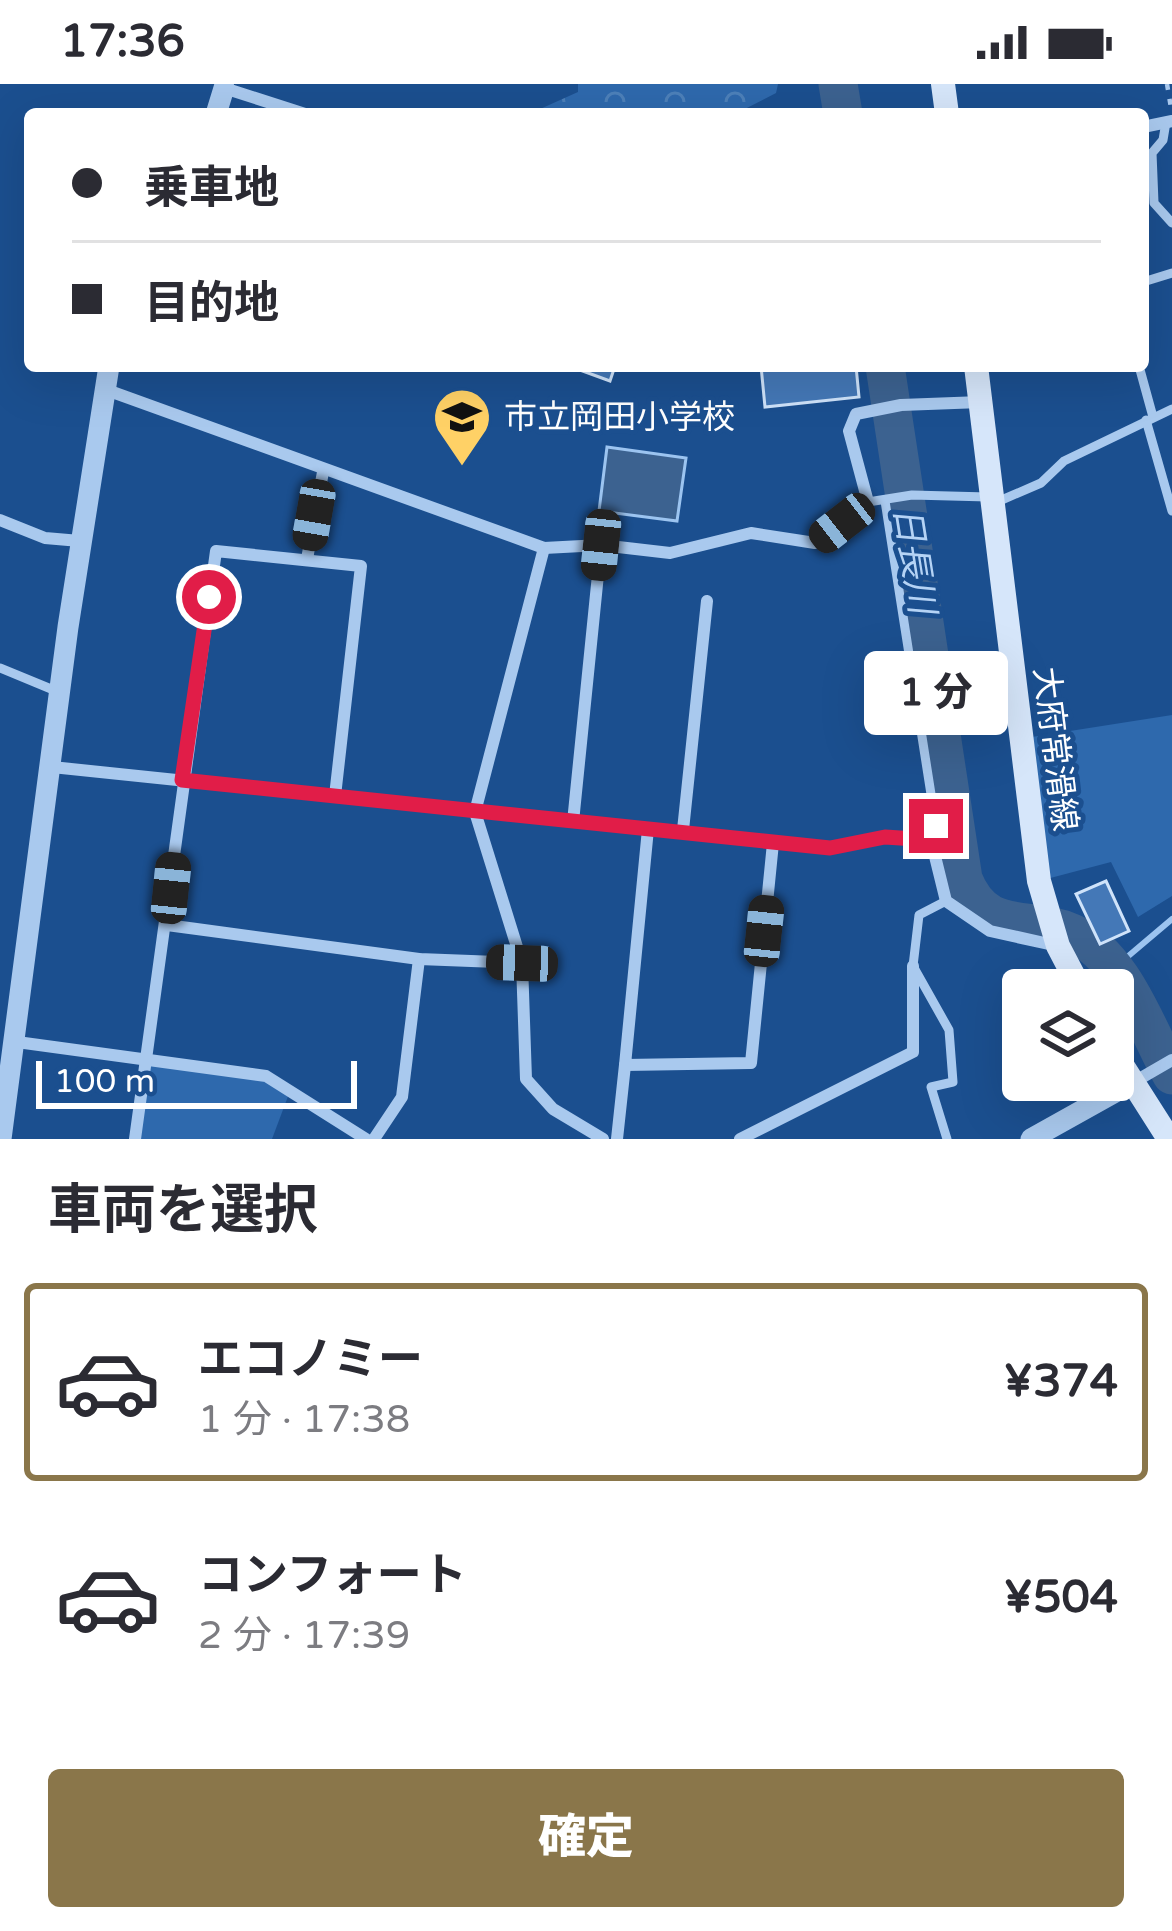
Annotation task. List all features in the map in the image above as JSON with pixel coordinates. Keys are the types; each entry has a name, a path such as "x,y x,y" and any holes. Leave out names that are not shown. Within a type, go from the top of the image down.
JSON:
{"main road":[{"name":"大府常滑線","path":"977,372 1024,782 1054,935 1071,969"},
{"path":"1134,1068 1144,1076 1169,1139"}],"street":[{"path":"219,86 287,108"},
{"path":"1,1139 80,541 107,372"},
{"path":"103,389 322,472 544,548 601,545 670,553 751,532 815,543 868,502 850,431 856,414 902,405 981,402"},
{"path":"307,559 322,472"},
{"path":"0,520 45,538 80,541"},
{"path":"573,822 601,545"},
{"path":"544,548 475,812 522,963 526,1079 553,1109 603,1139"},
{"path":"135,1139 216,551 361,566 335,796"},
{"path":"683,830 707,601"},
{"path":"52,767 683,830 773,844 830,848 885,837 931,840 946,901 990,932 1054,935"},
{"path":"617,1139 648,829"},
{"path":"625,1065 751,1063 773,844"},
{"path":"167,925 419,959 522,963"},
{"path":"17,1042 266,1076 370,1139 401,1097 419,959"},
{"path":"740,1139 913,1052 913,967"},
{"path":"1031,1139 1172,1060"}],"lane":[{"path":"1170,119 1163,140 1152,153 1154,203 1172,223"},
{"path":"1139,372 1172,511"},
{"path":"868,502 912,496 992,500 1041,483 1064,461 1172,409"},
{"path":"887,500 936,826 931,840"},
{"path":"0,668 61,692"},
{"path":"946,901 919,915 913,967 949,1030 953,1082 931,1088 947,1139"}],"path":[{"path":"1167,84 1170,119"}],"green space":[{"path":"578,84 778,84 776,93 747,108 542,108 578,92"},
{"path":"1172,715 1172,896 1138,917 1111,862 1039,881 1019,739"},
{"path":"145,1061 266,1076 290,1091 272,1139 135,1139"}],"shaded area":[{"path":"607,447 686,458 677,521 599,511"}],"building":[{"path":"585,372 613,372 610,381"},
{"path":"762,372 857,372 859,397 765,407"},
{"path":"1106,881 1129,931 1100,944 1076,894"}],"waterway":[{"name":"日長川","path":"838,84 842,108"},
{"name":"日長川","path":"886,372 963,879 973,897 996,917 1072,933 1106,958 1132,995 1172,1075"},
{"path":"1113,969 1172,919"}],"place":[{"name":"市立岡田小学校","path":"462,468"}],"route":[{"path":"209,597 182,780 830,848 885,837 931,840 936,826"}]}
